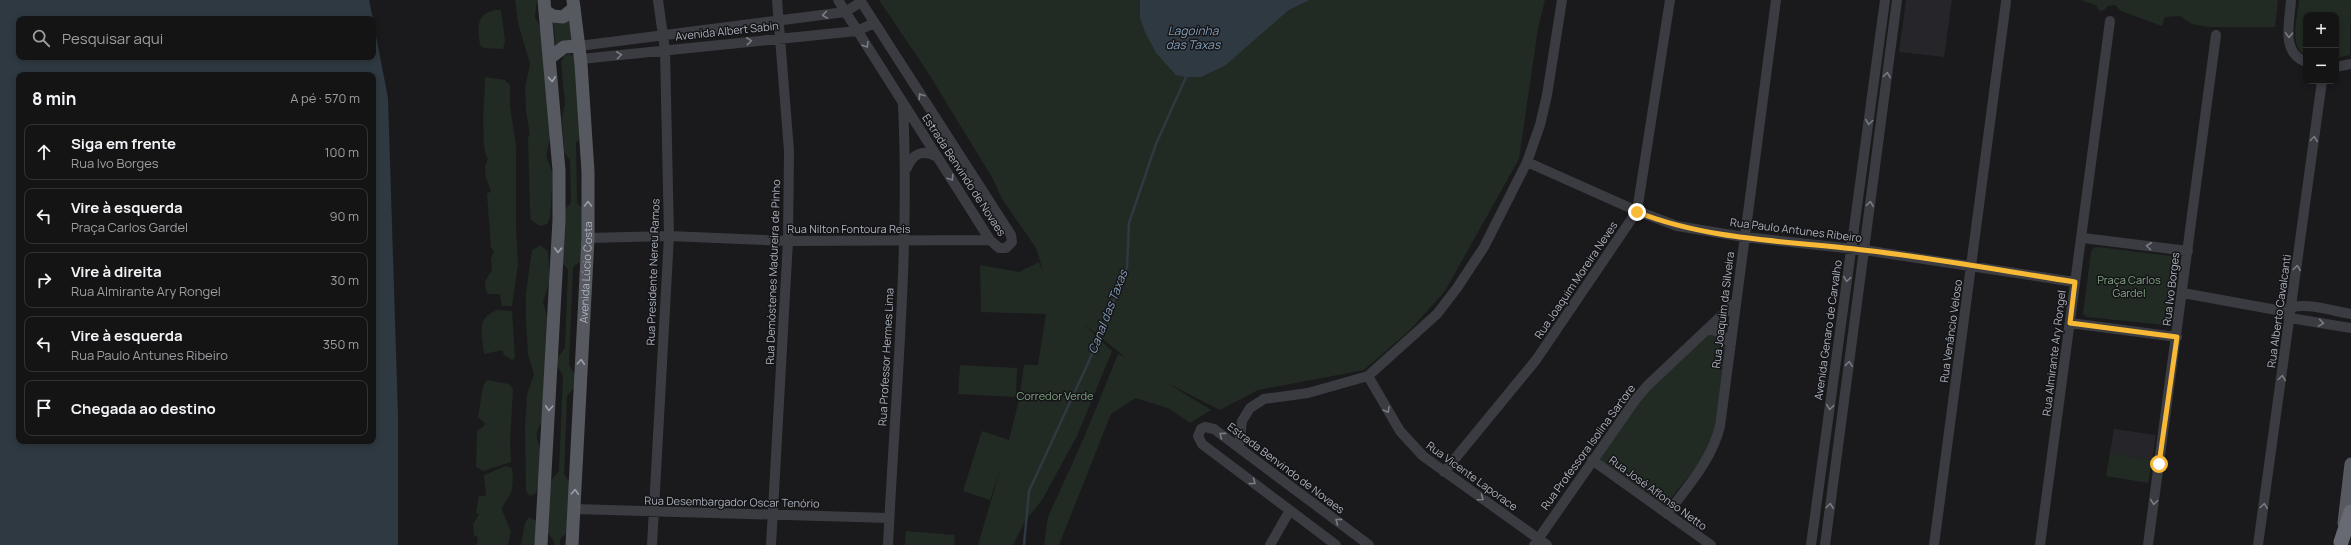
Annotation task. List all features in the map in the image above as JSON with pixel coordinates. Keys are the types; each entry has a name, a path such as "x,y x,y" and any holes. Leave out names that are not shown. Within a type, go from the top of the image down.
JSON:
{"highway":[{"path":"2341,544 2351,512"}],"main road":[{"path":"545,6 553,16 563,17 574,4"},
{"name":"Avenida Lúcio Costa","path":"572,545 588,238 587,133 574,4"},
{"path":"541,545 559,220 559,170 551,57 545,6"},
{"path":"551,57 564,47 580,53"},
{"path":"2341,544 2351,464"}],"street":[{"name":"Rua Presidente Nereu Ramos","path":"652,545 668,236 665,50 658,0"},
{"name":"Rua Demóstenes Madureira de Pinho","path":"770,545 788,241 789,150 776,0"},
{"name":"Estrada Benvindo de Novaes","path":"838,0 990,240 996,246 1002,248 1009,245 1012,238 861,1"},
{"path":"1239,447 1242,421 1246,413 1257,402 1336,386 1368,376 1437,314 1457,288 1484,247 1527,162 1540,125 1547,95 1562,0"},
{"name":"Rua Joaquim Moreira Neves","path":"1444,472 1536,360 1637,212 1670,0"},
{"name":"Rua Joaquim da Silveira","path":"1667,514 1709,456 1716,441 1731,344 1776,0"},
{"name":"Avenida Genaro de Carvalho","path":"1811,545 1885,0"},
{"path":"1825,545 1897,0"},
{"path":"2291,0 2289,43 2294,54 2303,60"},
{"name":"Avenida Albert Sabin","path":"580,53 663,35 845,12 861,1"},
{"name":"Rua Venâncio Veloso","path":"1934,545 2006,2"},
{"name":"Rua Almirante Ary Rongel","path":"2040,545 2075,282 2083,238 2110,21"},
{"name":"Avenida Albert Sabin","path":"580,53 665,50 780,37 857,31 874,23"},
{"name":"Rua Ivo Borges","path":"2148,545 2183,293 2216,35"},
{"path":"2339,66 2351,64"},
{"name":"Rua Alberto Cavalcanti","path":"2258,545 2322,84"},
{"name":"Rua Professor Hermes Lima","path":"888,545 905,241 906,170 903,103"},
{"path":"906,170 913,156 918,153 926,152 937,157"},
{"name":"Rua Paulo Antunes Ribeiro","path":"1527,162 1637,212 1677,226 1744,237 1852,248 2075,282"},
{"name":"Rua Nilton Fontoura Reis","path":"588,238 668,236 788,241 990,240"},
{"path":"2083,238 2188,251"},
{"path":"2183,293 2282,311 2290,318 2351,328"},
{"name":"Rua Professora Isolina Sartore","path":"1536,542 1592,460 1647,386 1736,302"},
{"path":"2282,311 2292,307 2351,314"},
{"path":"2070,323 2177,337"},
{"path":"1707,329 1719,332 1731,344"},
{"name":"Rua Vicente Laporace","path":"1368,376 1400,431 1410,443 1444,472 1536,542 1546,545"},
{"name":"Estrada Benvindo de Novaes","path":"1336,545 1202,444 1198,436 1201,429 1210,427 1239,447 1369,545"},
{"name":"Rua José Affonso Netto","path":"1592,460 1711,545"},
{"name":"Rua Desembargador Oscar Tenório","path":"574,509 889,518"},
{"path":"1270,545 1290,510"}],"shaded area":[{"path":"1906,0 1952,0 1944,57 1899,52"},
{"path":"2114,429 2156,435 2152,460 2110,453"}],"green space":[{"path":"515,0 537,0 535,17 541,29 550,138 546,156 553,174 550,217 547,224 540,226 531,220 528,136 530,135 526,110 525,88 530,64 518,23"},
{"name":"Corredor Verde","path":"879,0 1140,0 1140,18 1226,65 1289,10 1310,0 1545,0 1538,28 1519,159 1445,291 1410,330 1364,370 1258,390 1220,410 1167,383 1211,410 1190,423 1170,409 1136,398 1111,414 1059,545 1044,545 1048,517 1083,440 1118,354 1126,358 1083,323 1112,351 1077,436 1042,500 1025,521 1013,545 978,545 1001,467 990,500 963,491 982,431 1009,440 1019,400 1024,365 1038,365 1046,314 981,312 980,265 1019,272 1039,262 1044,274 1036,248 1002,199 993,179 927,71"},
{"path":"2080,0 2278,0 2275,27 2209,27 2192,24 2180,16 2165,17 2162,26 2121,11 2115,5 2108,6 2104,10 2099,11 2096,5"},
{"path":"2299,0 2351,0 2350,55 2339,57 2339,12 2303,12 2303,53 2297,46 2295,30"},
{"path":"495,10 501,10 505,41 503,49 484,48 480,45 479,23 484,15"},
{"path":"570,20 577,44 556,49 553,21"},
{"path":"569,54 574,56 583,134 576,143 577,203 585,211 583,260 573,267 569,365 577,378 577,384 567,396 564,474 571,484 568,532 560,539 560,545 554,545 554,541 548,533 550,482 559,471 563,376 557,365 557,359 565,348 568,269 562,263 564,210 571,203 570,160 564,152 562,117 565,104 561,62 564,56"},
{"path":"485,77 505,80 510,85 510,106 516,147 516,229 518,265 512,306 502,306 500,294 488,294 485,288 488,276 492,271 491,259 494,251 491,248 487,194 491,191 486,178 485,167 488,159 484,145"},
{"path":"540,245 548,251 550,281 543,301 547,317 542,421 537,432 541,454 541,469 536,493 530,496 526,491 525,428 527,395 534,374 528,354 526,293 532,250"},
{"name":"Praça Carlos Gardel","path":"2098,247 2171,256 2175,258 2173,294 2165,325 2087,317 2083,314 2091,252 2093,248"},
{"path":"498,310 512,311 515,357 512,360 504,355 502,350 484,354 481,334 483,322 491,313"},
{"path":"1708,334 1719,334 1727,343 1714,433 1702,459 1665,506 1598,461 1649,388"},
{"path":"960,365 1017,368 1016,397 958,394"},
{"path":"487,380 509,384 513,389 510,442 511,462 483,471 476,467 477,431 484,426 485,423 478,417 483,387"},
{"path":"2110,453 2152,460 2148,483 2106,476"},
{"path":"506,466 512,468 513,478 511,493 502,510 511,532 508,545 475,545 478,542 477,536 474,536 473,524 479,514 476,513 479,496 486,496 484,475"},
{"path":"529,517 536,521 536,545 521,545 525,523"},
{"path":"906,531 955,535 954,545 905,545"}],"water":[{"path":"0,0 369,0 372,16 16,16 16,60 376,60 376,36 388,98 398,415 398,545 0,545"},
{"name":"Lagoinha das Taxas","path":"1140,0 1310,0 1289,10 1226,65 1201,77 1186,77 1176,75 1156,53 1145,32 1140,18"}],"waterway":[{"name":"Canal das Taxas","path":"1024,545 1029,491 1089,361 1127,268 1129,223 1156,144 1186,77"}],"route":[{"path":"1637,212 1677,226 1744,237 1864,250 2075,282 2070,323 2177,337 2159,464"}]}
